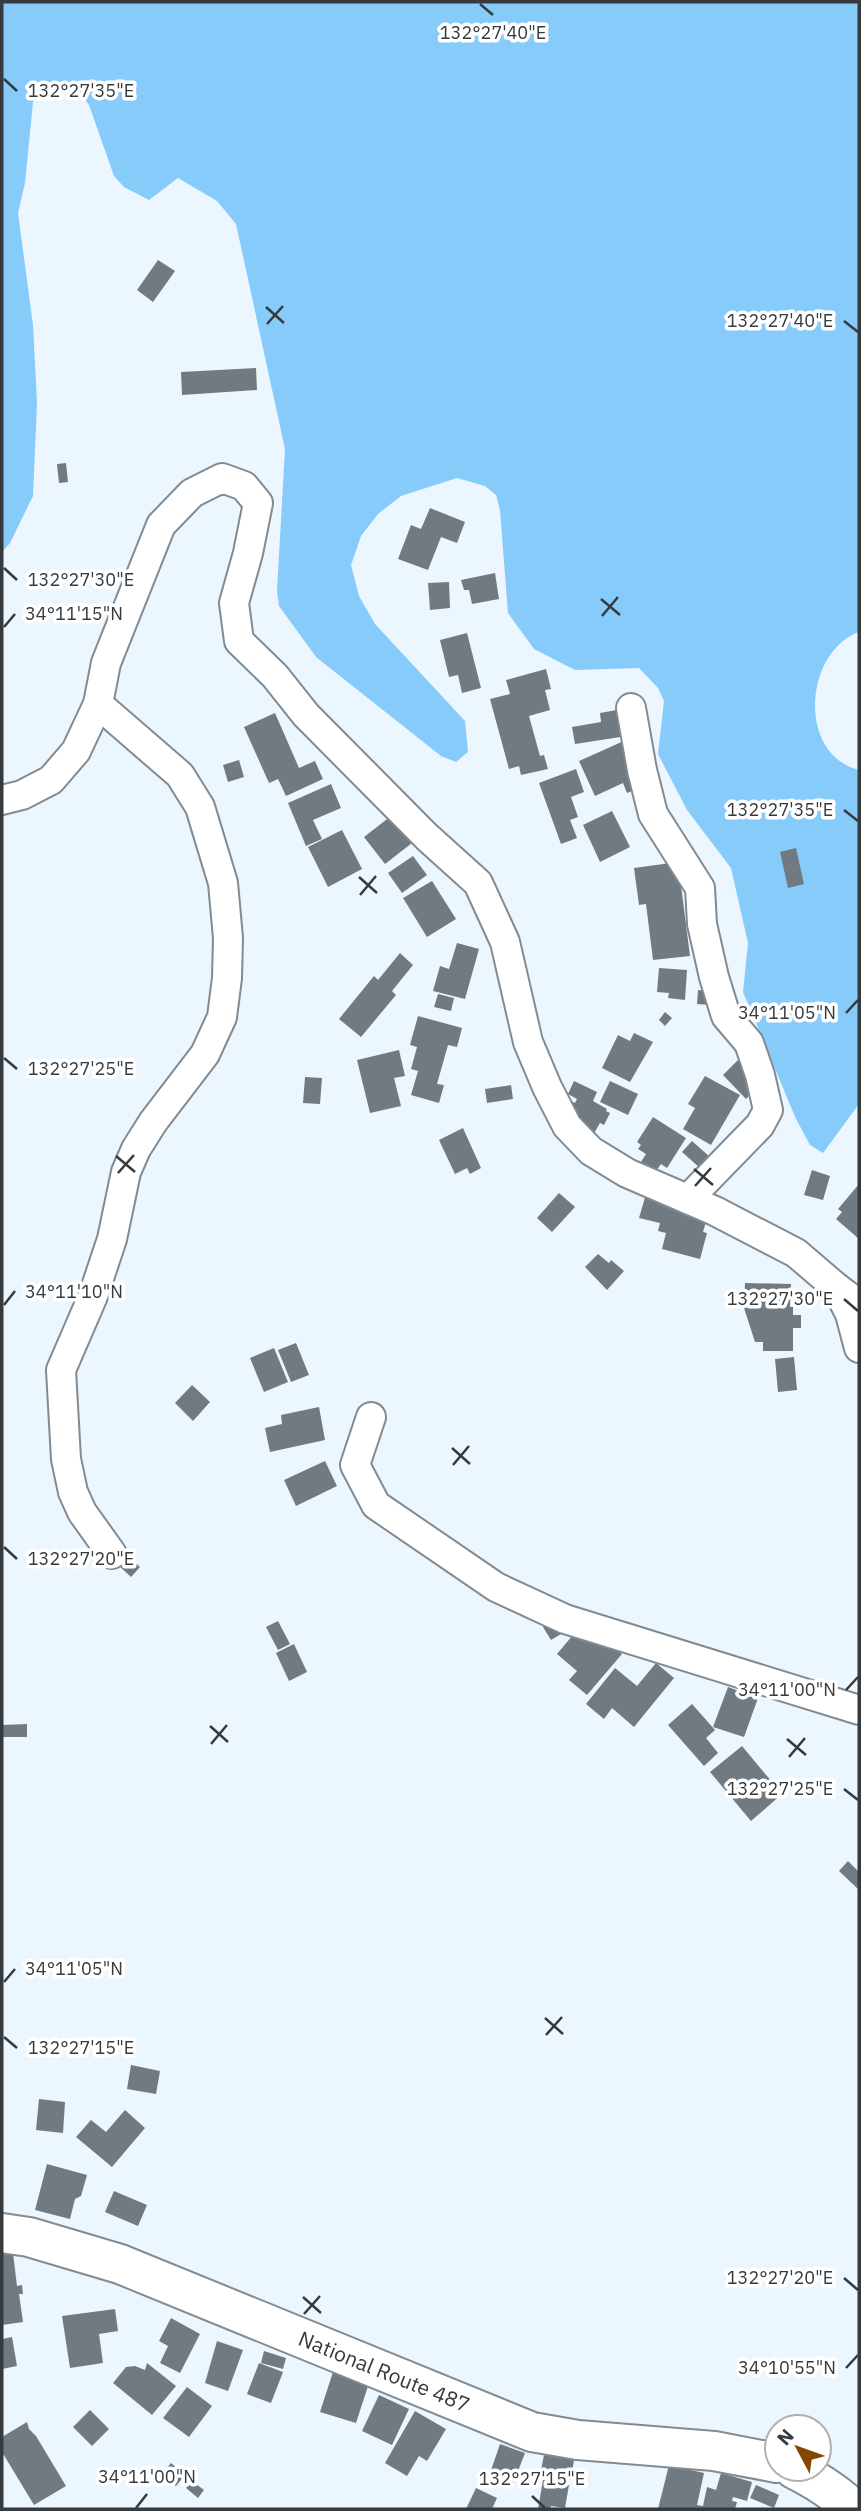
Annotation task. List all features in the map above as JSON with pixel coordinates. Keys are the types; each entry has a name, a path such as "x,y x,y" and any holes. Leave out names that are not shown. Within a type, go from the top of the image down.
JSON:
{"highway":[{"name":"National Route 487","path":"2,2233 29,2237 120,2264 532,2432 578,2440 714,2451 763,2460"},
{"path":"818,2483 853,2509"}],"street":[{"path":"2,800 22,795 51,780 76,751 98,704 106,663 161,525 192,493 222,478 244,486 258,503 234,603 239,641 275,676 306,715 427,837 478,883 505,942 528,1042 567,1126 590,1151 627,1173 688,1199 796,1253 848,1296 859,1348"},
{"path":"98,704 180,775 200,807 223,883 228,938 222,1017 205,1054 153,1122 136,1149 126,1172 111,1239 93,1296 61,1370 66,1459 74,1492 82,1512 112,1554"},
{"path":"631,708 653,814 699,888 702,924 726,1016 748,1043 760,1075 768,1110 760,1125 688,1199"},
{"path":"370,1417 355,1465 376,1505 496,1587 565,1619 859,1710"}],"shaded area":[{"path":"2,2 859,2 859,632 841,643 827,659 815,702 817,724 825,744 839,760 859,770 859,1104 823,1153 810,1145 796,1119 743,992 748,943 731,868 687,810 658,754 664,701 658,688 639,668 575,670 534,649 508,613 500,510 496,495 485,486 457,478 401,496 378,514 361,536 351,565 359,596 375,624 465,721 468,752 456,762 441,756 316,657 279,606 277,591 285,449 236,224 217,201 178,178 149,200 124,187 114,176 89,105 80,93 53,83 40,89 33,102 25,183 18,213 33,325 37,403 33,496 10,543 2,552"}],"building":[{"path":"158,260 175,271 153,302 137,290"},
{"path":"256,368 257,390 182,395 181,372"},
{"path":"66,463 68,482 59,483 57,464"},
{"path":"430,508 465,522 457,543 441,537 428,570 398,559 411,525 421,529"},
{"path":"495,573 499,599 472,604 469,590 464,590 461,580"},
{"path":"449,582 450,608 430,610 428,583"},
{"path":"467,633 481,688 462,693 458,675 449,677 440,640"},
{"path":"546,669 551,689 545,690 550,710 529,716 540,756 544,755 548,769 521,775 519,766 509,769 490,699 510,694 506,680"},
{"path":"617,710 618,720 624,719 627,736 575,744 572,727 601,722 600,713"},
{"path":"275,713 299,768 315,761 323,779 286,796 278,779 269,783 244,727"},
{"path":"626,740 646,785 627,793 623,783 595,796 579,761"},
{"path":"239,760 244,777 228,782 223,765"},
{"path":"576,769 584,792 571,797 578,817 570,820 577,838 561,844 539,783"},
{"path":"331,784 341,808 313,820 322,839 306,846 288,803"},
{"path":"612,811 630,847 600,862 583,825"},
{"path":"391,816 412,843 385,864 364,837"},
{"path":"342,830 362,869 328,887 308,847"},
{"path":"796,848 804,884 788,888 780,852"},
{"path":"413,856 427,875 402,893 388,873"},
{"path":"678,862 690,956 653,960 646,904 639,905 634,868"},
{"path":"432,881 456,919 427,937 403,898"},
{"path":"457,943 479,949 465,999 433,991 440,966 449,969"},
{"path":"400,953 413,965 392,991 396,995 361,1037 339,1019 374,976 378,980"},
{"path":"659,968 687,970 685,1000 668,998 669,993 657,992"},
{"path":"698,990 713,991 711,1005 697,1004"},
{"path":"438,994 454,998 451,1011 434,1007"},
{"path":"665,1012 672,1018 665,1026 659,1020"},
{"path":"418,1016 462,1028 457,1047 448,1045 437,1084 444,1085 439,1103 411,1095 418,1071 411,1069 417,1047 410,1045"},
{"path":"634,1033 653,1042 630,1082 602,1068 618,1035 630,1041"},
{"path":"399,1050 405,1076 394,1078 401,1106 370,1113 357,1060"},
{"path":"738,1060 761,1084 746,1099 723,1075"},
{"path":"705,1076 740,1095 711,1145 683,1129 695,1108 688,1104"},
{"path":"305,1077 322,1078 320,1104 303,1103"},
{"path":"574,1081 597,1092 593,1101 610,1113 604,1125 600,1123 593,1135 566,1121 569,1100 575,1103 577,1099 568,1094"},
{"path":"610,1081 638,1094 628,1115 600,1102"},
{"path":"511,1085 513,1099 487,1103 485,1089"},
{"path":"653,1117 686,1138 667,1168 661,1164 656,1171 641,1162 646,1154 638,1149 641,1145 637,1142"},
{"path":"463,1128 481,1168 470,1174 467,1168 455,1174 439,1140"},
{"path":"692,1141 710,1157 700,1168 682,1152"},
{"path":"812,1170 830,1176 823,1200 804,1195"},
{"path":"859,1184 859,1239 836,1219 842,1212 838,1209"},
{"path":"559,1193 575,1207 552,1232 537,1218"},
{"path":"646,1194 709,1211 700,1259 662,1249 666,1233 658,1231 660,1223 639,1218"},
{"path":"598,1254 624,1271 607,1290 585,1267"},
{"path":"745,1283 791,1284 790,1307 793,1307 793,1315 801,1315 801,1328 793,1328 793,1351 763,1351 763,1342 755,1342 744,1308"},
{"path":"296,1343 309,1375 291,1382 278,1350"},
{"path":"274,1348 288,1382 264,1392 250,1358"},
{"path":"794,1357 797,1390 778,1392 775,1359"},
{"path":"192,1385 210,1402 193,1421 175,1403"},
{"path":"319,1407 325,1440 270,1452 265,1428 282,1424 281,1415"},
{"path":"325,1461 337,1486 296,1506 284,1480"},
{"path":"125,1553 140,1567 131,1577 116,1563"},
{"path":"558,1618 566,1631 551,1640 543,1627"},
{"path":"278,1621 290,1644 278,1650 266,1627"},
{"path":"578,1629 595,1631 622,1654 587,1695 569,1680 577,1671 557,1654"},
{"path":"294,1644 307,1672 289,1681 276,1653"},
{"path":"656,1663 674,1678 634,1727 612,1708 604,1719 586,1704 615,1668 637,1686"},
{"path":"728,1687 758,1698 744,1737 713,1727"},
{"path":"692,1704 715,1730 706,1738 718,1753 704,1766 668,1725"},
{"path":"27,1724 27,1737 2,1737 2,1725"},
{"path":"742,1746 782,1794 751,1821 710,1772"},
{"path":"848,1861 859,1872 859,1890 839,1871"},
{"path":"131,2065 160,2071 156,2094 127,2089"},
{"path":"39,2099 65,2102 63,2133 36,2130"},
{"path":"125,2110 145,2128 112,2167 76,2137 91,2120 106,2132"},
{"path":"47,2164 87,2175 81,2196 75,2199 70,2219 35,2210"},
{"path":"114,2191 147,2205 138,2226 105,2212"},
{"path":"13,2253 17,2286 22,2285 23,2294 19,2294 23,2322 2,2325 2,2254"},
{"path":"115,2309 118,2331 99,2334 103,2363 70,2368 62,2316"},
{"path":"171,2318 200,2334 180,2373 160,2363 168,2346 159,2341"},
{"path":"12,2337 17,2366 2,2369 2,2339"},
{"path":"217,2341 243,2350 228,2391 205,2383"},
{"path":"264,2351 286,2358 283,2369 261,2363"},
{"path":"147,2363 176,2386 152,2415 113,2383 126,2367 135,2366 145,2370"},
{"path":"259,2363 283,2372 271,2403 247,2394"},
{"path":"333,2372 369,2383 356,2423 320,2412"},
{"path":"187,2387 212,2406 189,2437 163,2418"},
{"path":"379,2395 409,2409 392,2445 362,2431"},
{"path":"90,2410 109,2429 92,2446 73,2427"},
{"path":"415,2411 446,2429 427,2461 419,2456 407,2476 385,2463"},
{"path":"27,2422 66,2486 34,2505 2,2452 2,2437"},
{"path":"500,2444 525,2453 513,2484 489,2476"},
{"path":"544,2455 574,2460 571,2480 540,2475"},
{"path":"171,2463 185,2475 176,2486 162,2474"},
{"path":"669,2465 704,2473 697,2505 703,2506 707,2487 716,2490 721,2473 752,2482 747,2501 733,2497 732,2501 737,2502 735,2509 658,2509"},
{"path":"543,2480 569,2485 565,2508 551,2506 551,2509 538,2509"},
{"path":"192,2481 204,2490 198,2498 186,2488"},
{"path":"756,2485 779,2495 774,2508 750,2498"},
{"path":"476,2488 497,2498 492,2509 466,2509"}]}
